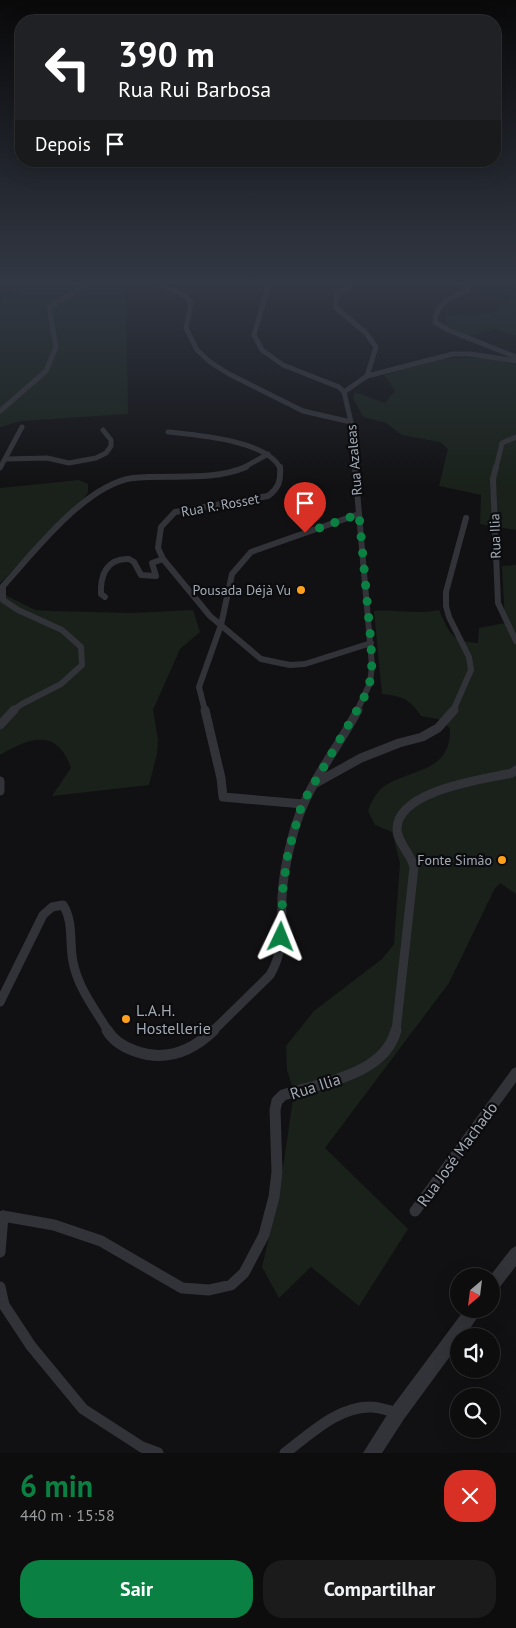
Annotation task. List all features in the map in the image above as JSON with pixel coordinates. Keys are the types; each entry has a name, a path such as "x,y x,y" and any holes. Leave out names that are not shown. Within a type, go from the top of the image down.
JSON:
{"street":[{"path":"0,411 46,371 54,351"},
{"path":"198,351 210,362 230,374 303,411 351,422"},
{"path":"263,351 283,365 338,387 344,392 367,376 453,354 470,354 516,361"},
{"path":"367,376 375,351"},
{"path":"500,351 516,357"},
{"name":"Rua Azaleas","path":"0,1002 43,915 50,906 63,905 70,914 72,961 79,983 110,1035 124,1047 149,1056 172,1056 194,1047 270,975 277,964 281,954 283,887 288,853 302,804 368,688 372,676 371,643 351,422 344,392"},
{"path":"0,468 7,459 22,427"},
{"path":"7,459 47,458 69,463 96,458 106,453 111,446 111,440 104,430"},
{"path":"168,432 223,438 268,454"},
{"name":"Rua Ilia","path":"516,437 502,443 493,479 498,603 516,641"},
{"path":"0,725 8,714 21,702 61,684 82,665 82,647 62,630 18,610 3,600 3,586 38,547 97,490 116,482 157,476 216,476 242,469 268,454"},
{"name":"Rua R. Rosset","path":"163,559 158,548 161,527 175,512 268,496 277,491 281,483 280,466 268,454"},
{"path":"302,804 223,797 221,778 198,686 221,625 232,574 252,552 359,514"},
{"path":"312,785 361,758 399,743 422,737 438,728 455,709 471,670 469,657 449,617 446,606 446,592 466,518"},
{"path":"105,598 101,594 101,578 104,570 113,563 132,560 141,575 151,577 156,576 152,563 163,559 210,616 261,659 290,665 306,664 371,643"},
{"name":"Rua Ilia","path":"2,1213 54,1225 101,1241 182,1288 210,1290 231,1285 244,1274 264,1235 274,1197 277,1172 274,1125 277,1101 283,1095 365,1070 383,1057 393,1044 396,1032 414,867 410,853 397,831 398,822 419,799 431,792 512,773 516,770"},
{"path":"0,781 0,791"},
{"name":"Rua José Machado","path":"415,1211 516,1074"},
{"path":"0,1252 2,1213"},
{"path":"500,1275 516,1254"},
{"path":"0,1287 4,1305 31,1346 84,1409 142,1447 158,1453"},
{"path":"372,1453 398,1413 468,1318"},
{"path":"285,1453 328,1422 356,1409 370,1407 398,1413"}],"shaded area":[{"path":"0,351 127,351 128,414 22,421 0,427"},
{"path":"489,357 516,365 516,530 480,524 481,495 439,486 448,449 440,442 402,435 386,423 363,417 353,398 355,392 385,403 395,391 384,375 444,359"},
{"path":"79,480 88,484 88,492 83,500 0,583 0,488"},
{"path":"516,565 516,894 500,883 495,888 449,983 325,1148 408,1229 359,1306 311,1267 279,1298 262,1267 279,1195 294,1092 287,1070 286,1046 314,1011 382,959 394,944 400,863 392,832 375,825 368,811 375,796 383,787 397,779 429,767 438,761 449,742 450,728 438,719 421,716 405,699 382,694 374,611 422,612 439,610 449,630 456,638 478,643 479,628 505,623 502,566"},
{"path":"0,583 1,593 35,610 132,613 193,610 200,632 180,649 153,710 158,740 157,754 149,785 52,796 71,768 58,746 50,741 32,741 21,744 0,755"}],"place":[{"name":"Pousada Déjà Vu","path":"301,590"},
{"name":"Fonte Simão","path":"502,860"},
{"name":"L.A.H. Hostellerie","path":"126,1019"}],"route":[{"path":"281,937 283,887 288,853 302,804 363,700 372,676 371,643 359,514 305,533"}]}
